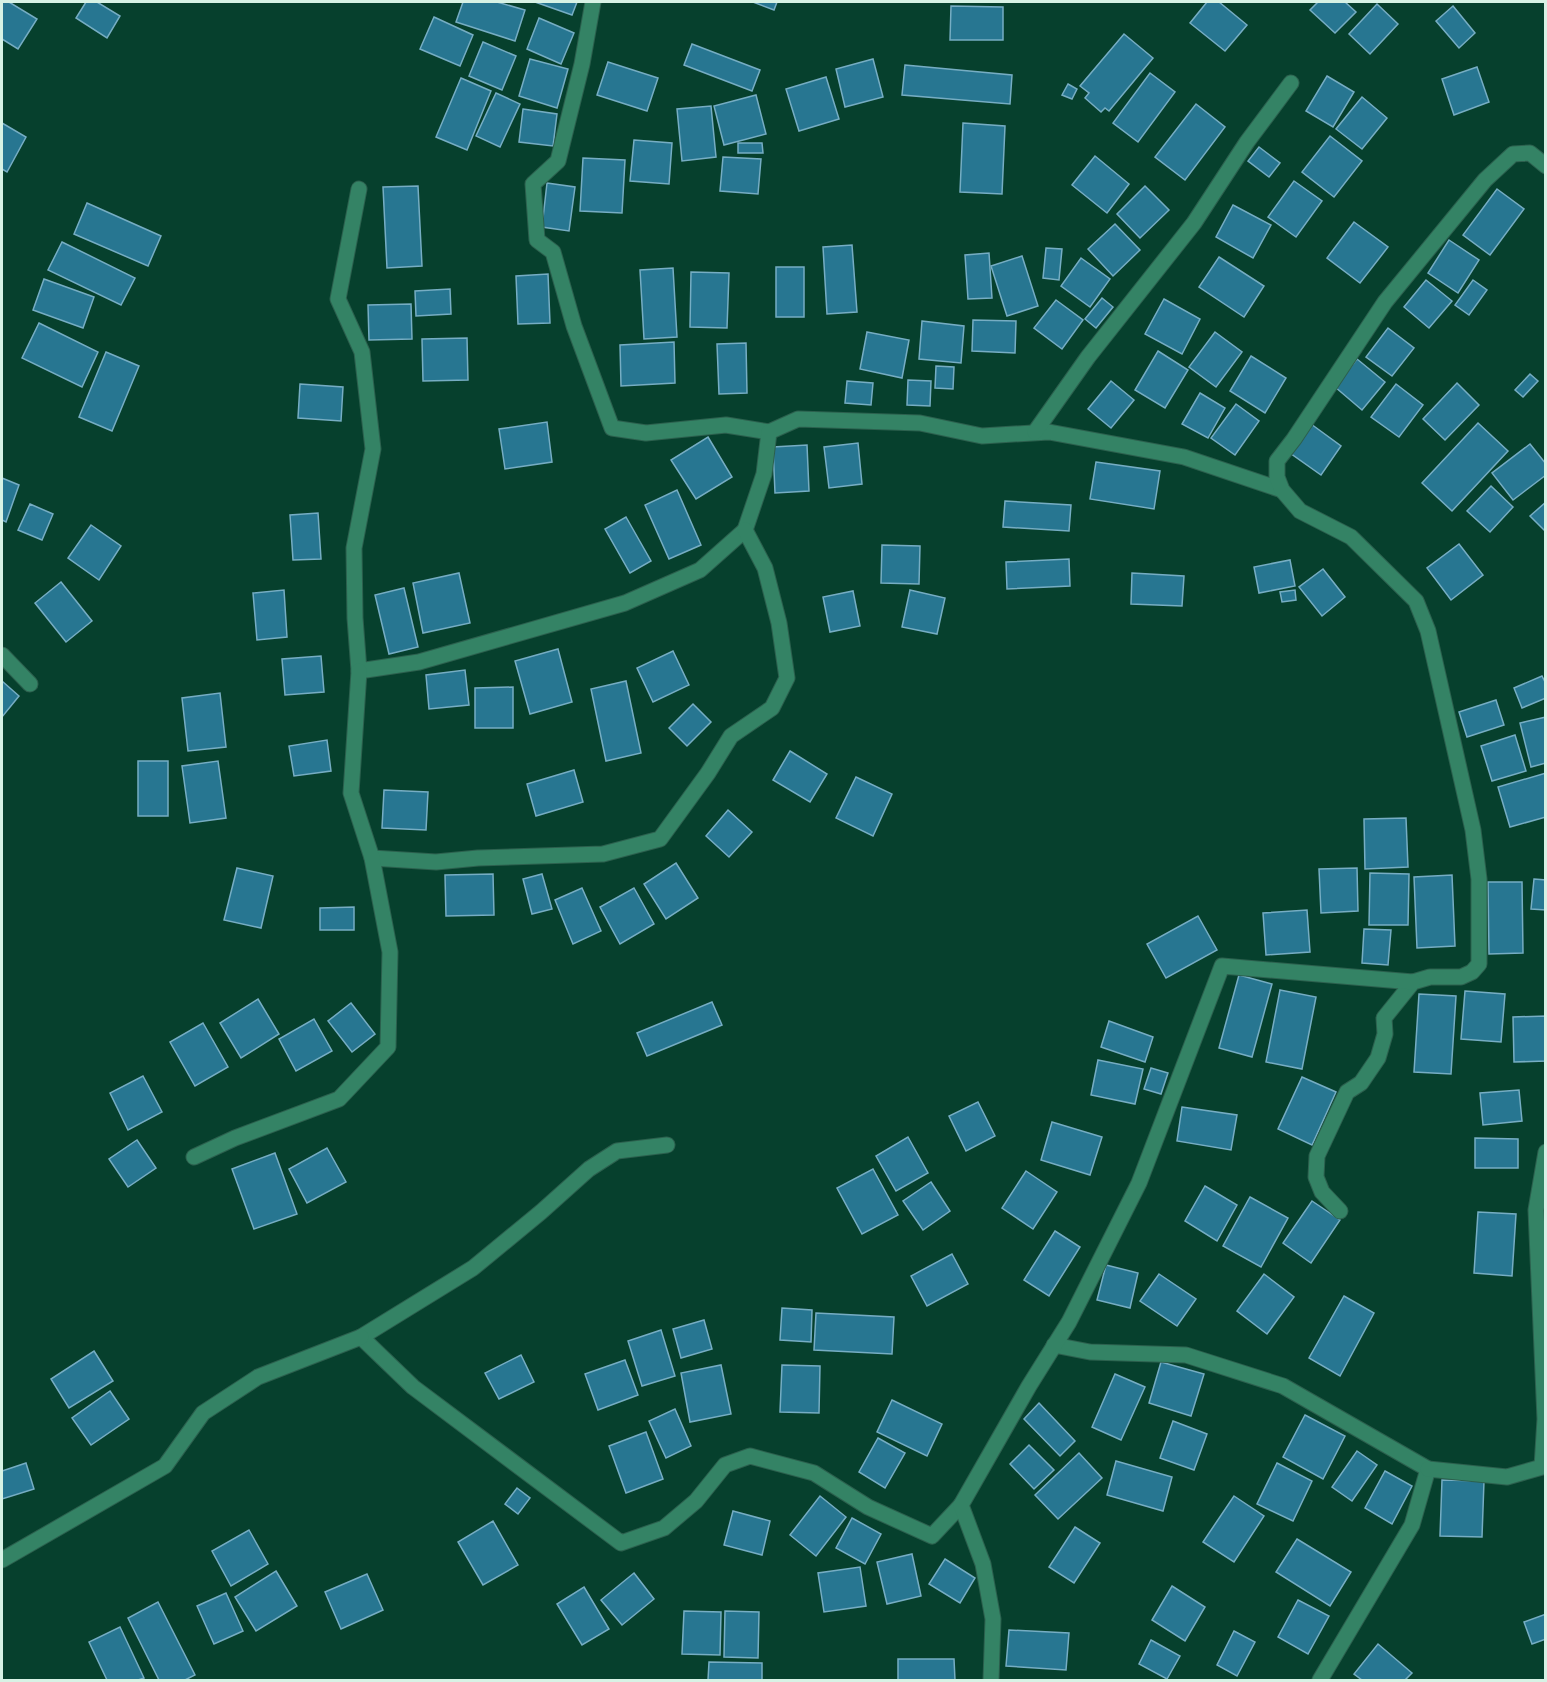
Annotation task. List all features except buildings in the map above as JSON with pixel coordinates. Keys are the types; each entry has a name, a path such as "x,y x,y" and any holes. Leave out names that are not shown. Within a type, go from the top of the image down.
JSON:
{"street":[{"path":"592,2 582,64 558,160 533,184 537,240 553,252 574,326 612,428 646,433 726,425 769,432 798,419 920,423 982,436 1049,432 1184,457 1282,490"},
{"path":"1035,432 1088,357 1194,223 1247,142 1291,83"},
{"path":"361,1337 413,1387 621,1543 664,1528 696,1502 725,1465 750,1456 814,1473 868,1507 932,1536 961,1505 1029,1386 1069,1322 1139,1183 1222,966 1413,982 1430,976 1461,978 1472,972 1479,964 1479,879 1473,830 1428,631 1416,602 1351,537 1300,511 1282,490 1277,477 1277,460 1294,439 1385,302 1485,180 1513,154 1530,153 1545,166"},
{"path":"194,1157 235,1138 339,1099 388,1047 390,952 372,858 351,793 359,670 355,618 354,548 373,449 362,352 338,299 359,189"},
{"path":"359,670 419,662 625,603 700,570 746,530 764,474 769,432"},
{"path":"372,858 436,862 478,858 603,854 660,839 708,773 731,736 772,708 787,678 779,623 765,568 746,530"},
{"path":"2,655 30,684"},
{"path":"1340,1211 1322,1192 1316,1177 1317,1156 1347,1092 1361,1083 1378,1058 1384,1034 1384,1018 1413,982"},
{"path":"2,1560 165,1466 203,1413 258,1377 361,1337 473,1268 589,1169 608,1157 618,1151 667,1145"},
{"path":"1054,1345 1090,1352 1186,1355 1283,1386 1428,1469 1507,1477 1542,1467 1545,1419 1536,1210 1545,1152"},
{"path":"1320,1680 1412,1525 1428,1469"},
{"path":"961,1505 983,1564 993,1619 991,1680"}]}
